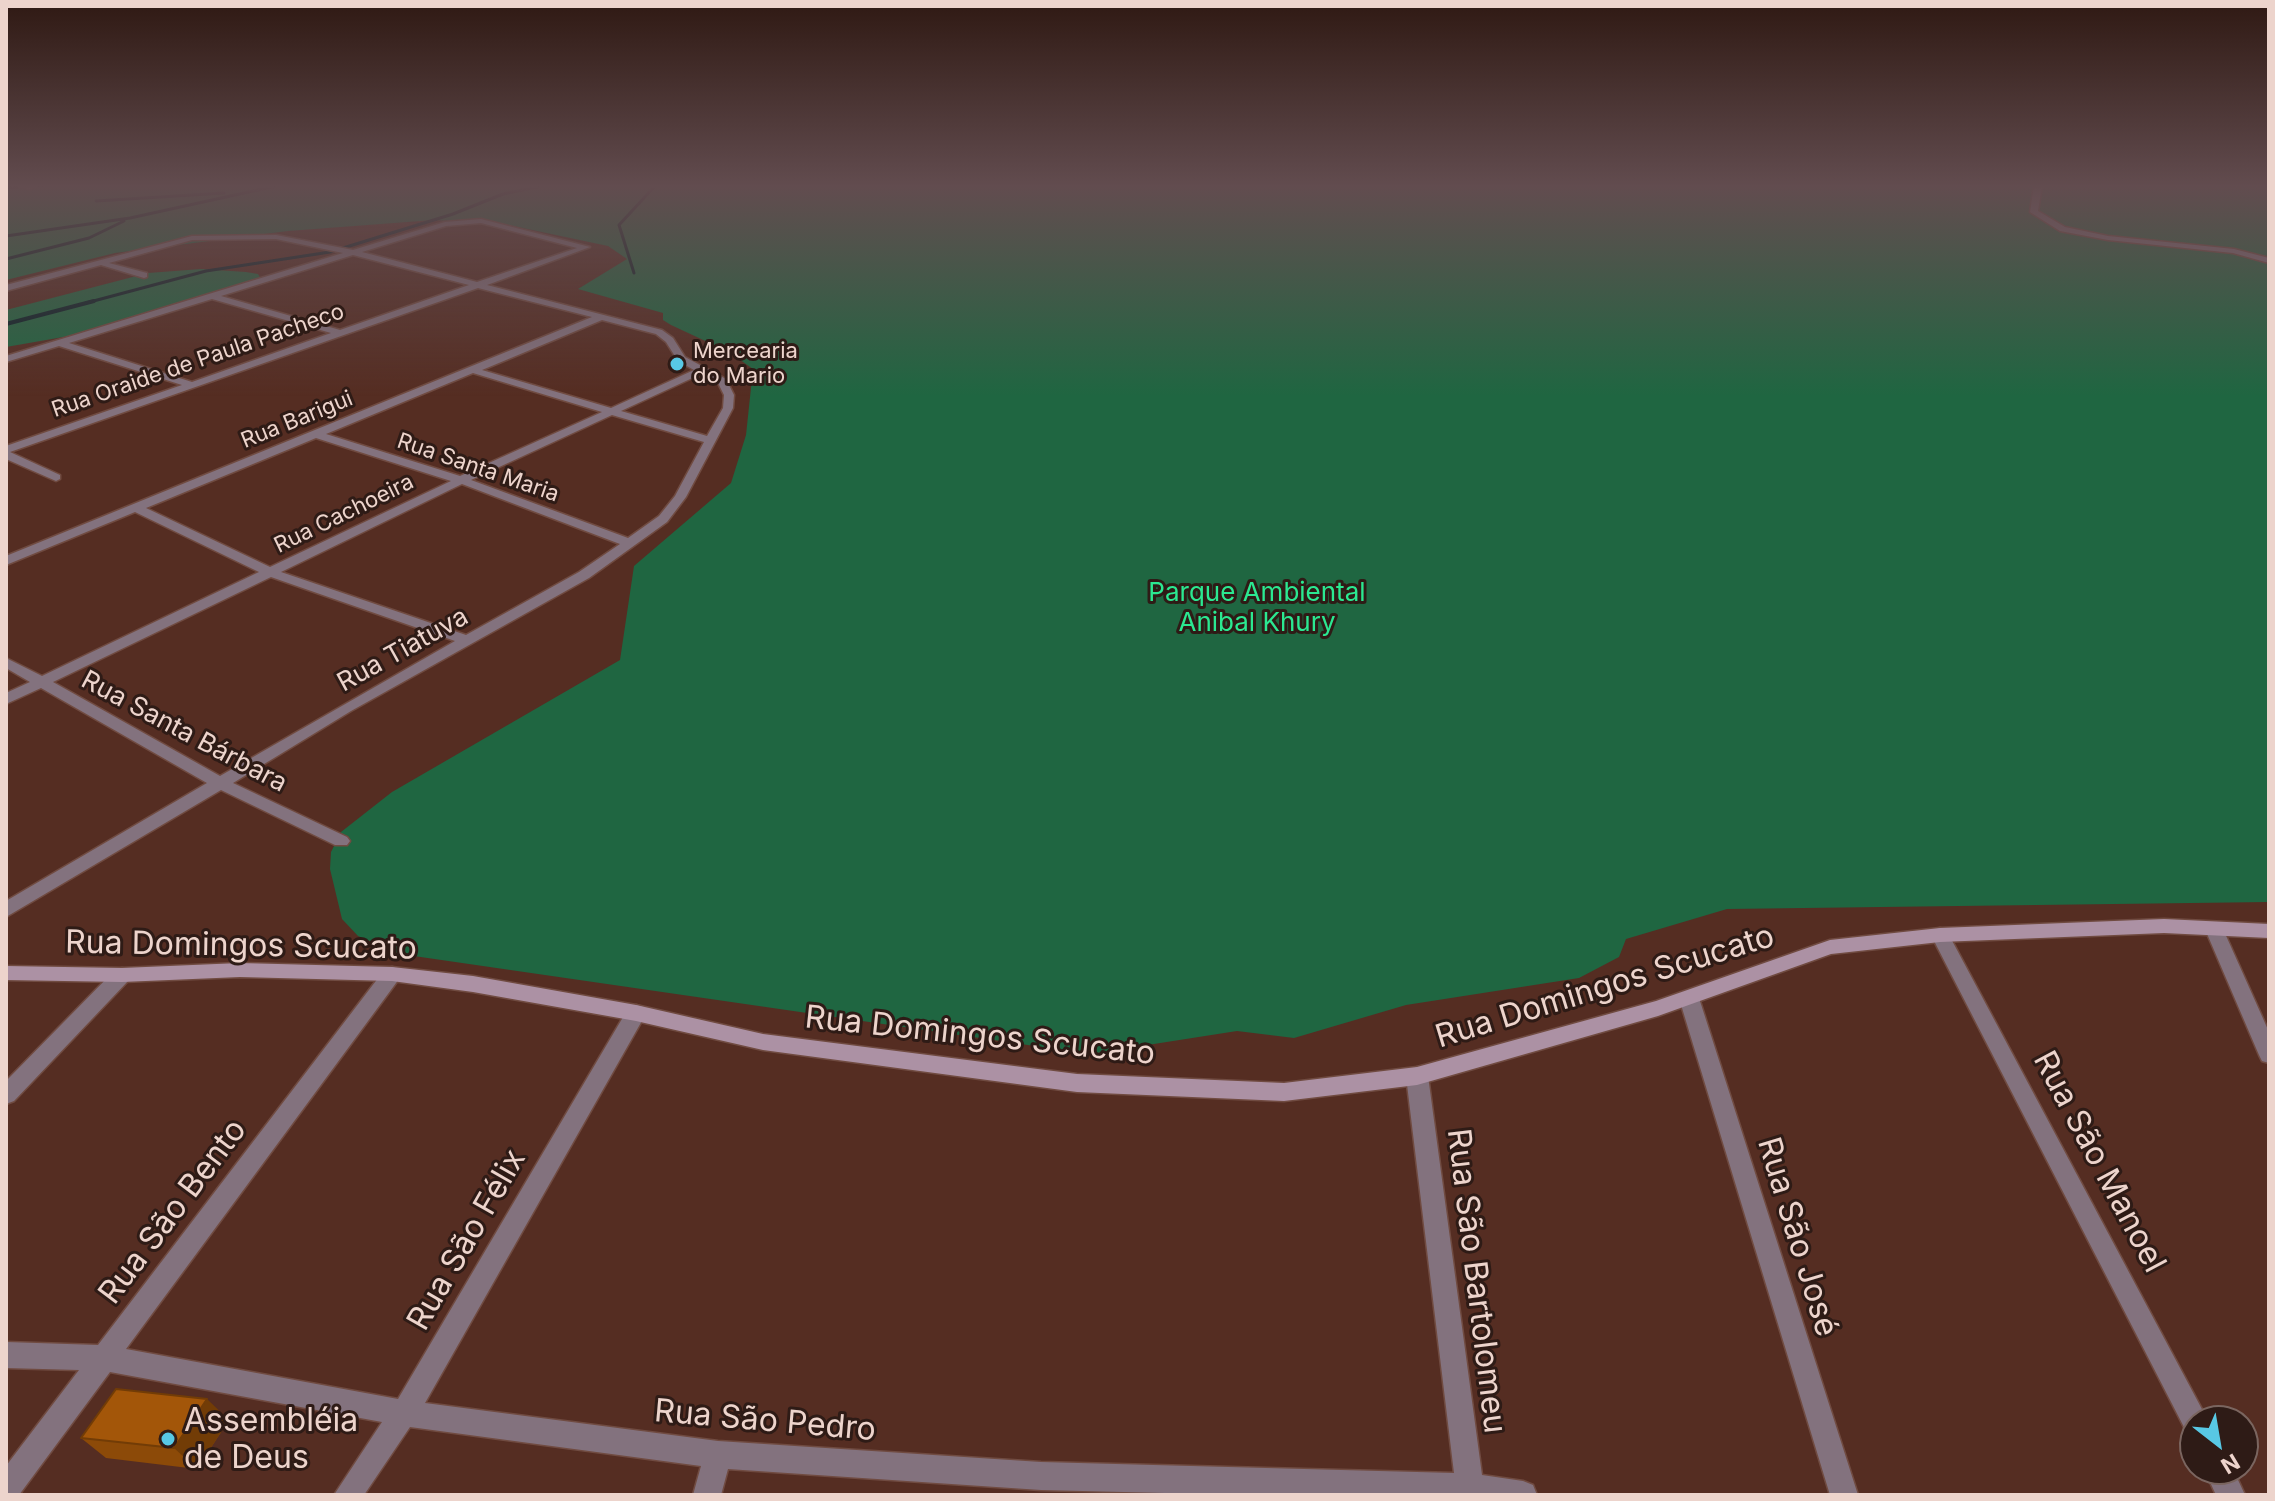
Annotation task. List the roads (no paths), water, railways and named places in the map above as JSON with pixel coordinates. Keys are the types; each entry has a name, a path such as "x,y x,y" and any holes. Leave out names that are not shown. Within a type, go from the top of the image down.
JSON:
{"main road":[{"name":"Rua Domingos Scucato","path":"6,973 122,975 240,970 392,974 473,984 636,1013 763,1042 1077,1083 1284,1092 1417,1076 1689,998 1830,947 1940,935 2164,926 2269,931"}],"street":[{"path":"6,288 123,256"},
{"path":"6,359 339,256"},
{"path":"367,256 659,332 670,340 681,359 702,370"},
{"name":"Rua Oraide de Paula Pacheco","path":"6,453 560,256"},
{"path":"97,263 144,275"},
{"path":"210,296 341,333"},
{"name":"Rua Barigui","path":"6,561 604,316"},
{"path":"59,343 192,385"},
{"path":"473,370 616,410 708,440"},
{"name":"Rua Cachoeira","path":"6,699 461,480 702,370"},
{"name":"Rua Tiatuva","path":"6,910 220,783 584,575 663,519 680,497 708,440 728,408 729,395 722,381 702,370"},
{"name":"Rua Santa Maria","path":"315,434 461,480 627,542"},
{"path":"6,453 56,477"},
{"path":"136,508 270,572 469,641"},
{"name":"Rua Santa Bárbara","path":"6,662 220,783 341,841"},
{"path":"2214,929 2269,1055"},
{"name":"Rua São Manoel","path":"1940,935 2186,1405"},
{"name":"Rua São Bento","path":"6,1489 392,974"},
{"path":"6,1095 122,975"},
{"name":"Rua São José","path":"1689,998 1844,1495"},
{"name":"Rua São Félix","path":"348,1495 404,1413 636,1013"},
{"name":"Rua São Bartolomeu","path":"1417,1076 1470,1491"},
{"name":"Rua São Pedro","path":"6,1355 105,1358 404,1413 718,1455 1090,1486 1470,1491 1523,1495"},
{"path":"707,1495 718,1455"}],"waterway":[{"path":"6,259 18,256"},
{"path":"86,303 206,271 304,256"},
{"path":"629,256 634,273"},
{"path":"6,324 94,301"}],"place":[{"name":"Mercearia do Mario","path":"677,364"},
{"name":"Assembléia de Deus","path":"168,1439"}],"park label":[{"name":"Parque Ambiental Anibal Khury","path":"1257,608"}]}
